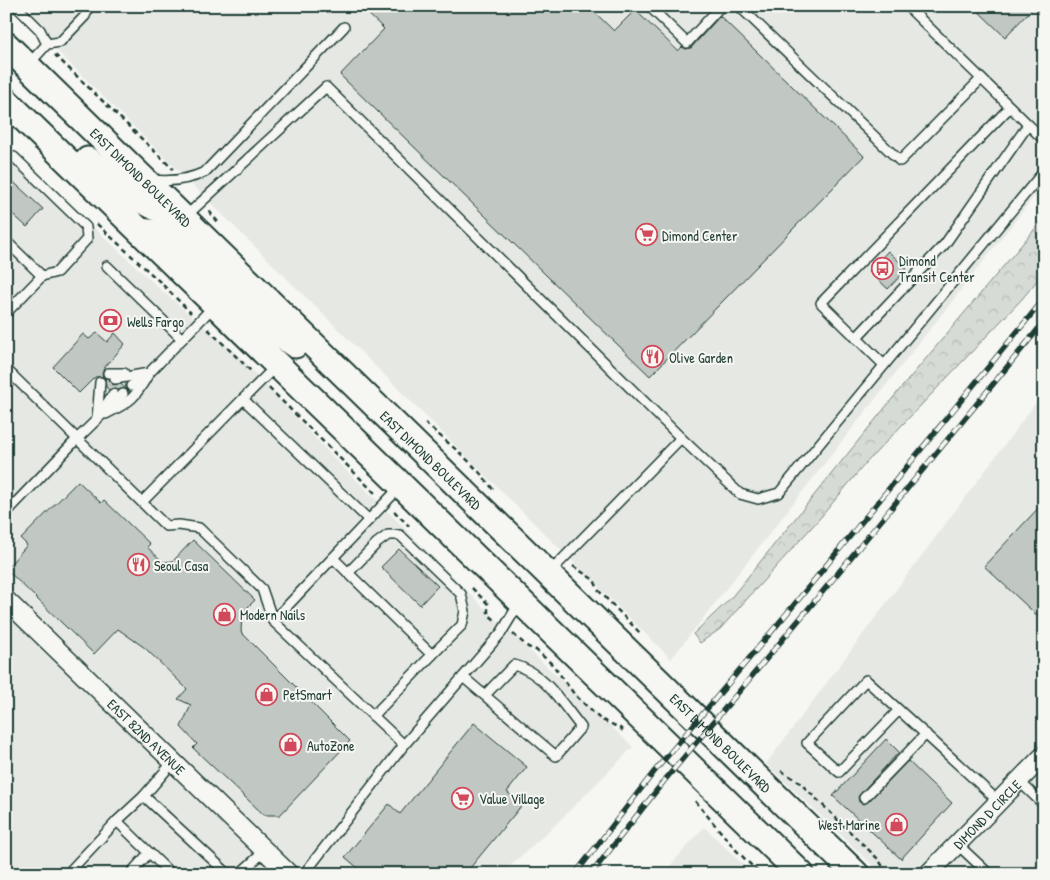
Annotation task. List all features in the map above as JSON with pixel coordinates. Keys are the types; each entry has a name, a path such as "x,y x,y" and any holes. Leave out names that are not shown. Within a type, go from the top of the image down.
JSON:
{"main road":[{"name":"EAST DIMOND BOULEVARD","path":"6,45 856,874"},
{"path":"7,103 46,126 124,189 153,207 184,219"},
{"path":"7,103 140,231 208,313 394,495 520,602 801,874"},
{"path":"140,231 172,235 190,249 261,321 298,348 340,372"},
{"path":"520,602 548,574"}],"street":[{"name":"EAST 82ND AVENUE","path":"6,600 289,874"},
{"name":"DIMOND D CIRCLE","path":"928,874 1044,755"}],"lane":[{"path":"16,6 40,30 47,44"},
{"path":"28,66 47,44 60,42 84,16 89,6"},
{"path":"649,6 686,42 721,6"},
{"path":"739,6 900,161 981,79"},
{"path":"907,6 1044,140"},
{"path":"142,178 167,182 193,178 206,172 344,27"},
{"path":"184,219 326,86 680,438 740,494 758,499 779,493 1044,171"},
{"path":"884,365 821,303 1010,107"},
{"path":"856,338 945,244 1028,125"},
{"path":"6,157 14,157 86,227 87,240 57,272 42,276 6,313"},
{"path":"6,241 42,276"},
{"path":"107,266 182,339"},
{"path":"97,419 128,403 138,392 149,373 208,313"},
{"path":"8,371 166,526 179,525 199,528 262,589 273,621 404,745"},
{"path":"6,513 97,419 120,383 149,373"},
{"path":"120,383 149,373"},
{"path":"142,502 269,373"},
{"path":"97,419 106,388 97,419"},
{"path":"243,399 369,520"},
{"path":"548,574 680,438"},
{"path":"273,621 394,495"},
{"path":"348,572 377,543 388,535 400,535 461,594 465,611 462,625 373,716"},
{"path":"333,558 432,655"},
{"path":"304,874 404,745 504,627 520,602"},
{"path":"463,677 556,756 582,727 549,688 532,672 523,667 514,665 485,695"},
{"path":"899,710 839,772 807,743 866,680 926,734 998,801"},
{"path":"864,798 926,734"},
{"path":"67,874 117,821 144,796 173,762"},
{"path":"1018,780 1044,805"},
{"path":"144,796 228,874"},
{"path":"117,821 170,874"},
{"path":"957,844 988,874"},
{"path":"239,874 265,851"},
{"path":"130,874 149,852"}],"path":[{"path":"96,223 159,281 208,313 394,495 414,531"},
{"path":"469,585 488,604 488,614 553,665 575,695 600,719 620,728 627,734"},
{"path":"693,799 706,812 736,850 760,874"}],"shaded area":[{"name":"Dimond Center","path":"12,6 1044,6 1044,184 671,659"},
{"path":"6,155 88,222 162,291 240,357 329,453 483,607 633,747 554,826 501,874 271,874 256,863 247,874 6,874"},
{"path":"1044,392 1044,874 882,874 766,764"},
{"path":"704,827 753,874 663,874"}],"green space":[{"path":"1044,218 1044,272 1022,299 865,464 820,518 720,629 700,643 693,634 730,599 897,393"}],"building":[{"name":"Dimond Center","path":"360,6 588,6 614,31 635,10 678,51 682,47 686,49 691,48 720,16 864,156 650,376 340,75 384,29"},
{"path":"973,6 1035,6 1005,37"},
{"path":"6,175 43,209 27,227 6,208"},
{"path":"888,251 907,269 888,289 869,271"},
{"path":"97,333 107,342 115,333 125,344 105,367 102,373 103,377 95,377 79,393 53,367 83,334 89,339"},
{"path":"105,378 109,379 112,385 121,384 125,388 109,390 106,387"},
{"path":"78,481 101,503 104,500 150,544 147,547 163,562 173,561 193,540 255,600 242,613 241,632 350,741 280,815 264,815 193,748 197,744 181,727 191,705 178,699 187,689 145,648 118,629 94,654 6,569 27,545 21,539"},
{"path":"1044,502 1044,622 984,566"},
{"path":"399,549 438,586 420,605 381,567"},
{"name":"Value Village","path":"474,723 527,767 507,792 522,805 465,874 365,874 345,857 389,804 400,814"},
{"path":"886,739 899,752 860,794 858,797 859,802 863,804 868,802 908,761 952,803 901,859 833,796"}],"railway":[{"path":"575,874 654,772 793,606 1044,299"},
{"path":"591,874 664,781 1044,322"}],"place":[{"name":"Dimond Center","path":"646,235"},
{"name":"Dimond Transit Center","path":"883,268"},
{"name":"Wells Fargo","path":"111,321"},
{"name":"Olive Garden","path":"653,357"},
{"name":"Seoul Casa","path":"138,565"},
{"name":"Modern Nails","path":"224,614"},
{"name":"PetSmart","path":"267,694"},
{"name":"AutoZone","path":"291,745"},
{"name":"Value Village","path":"463,798"},
{"name":"West Marine","path":"896,824"}]}
